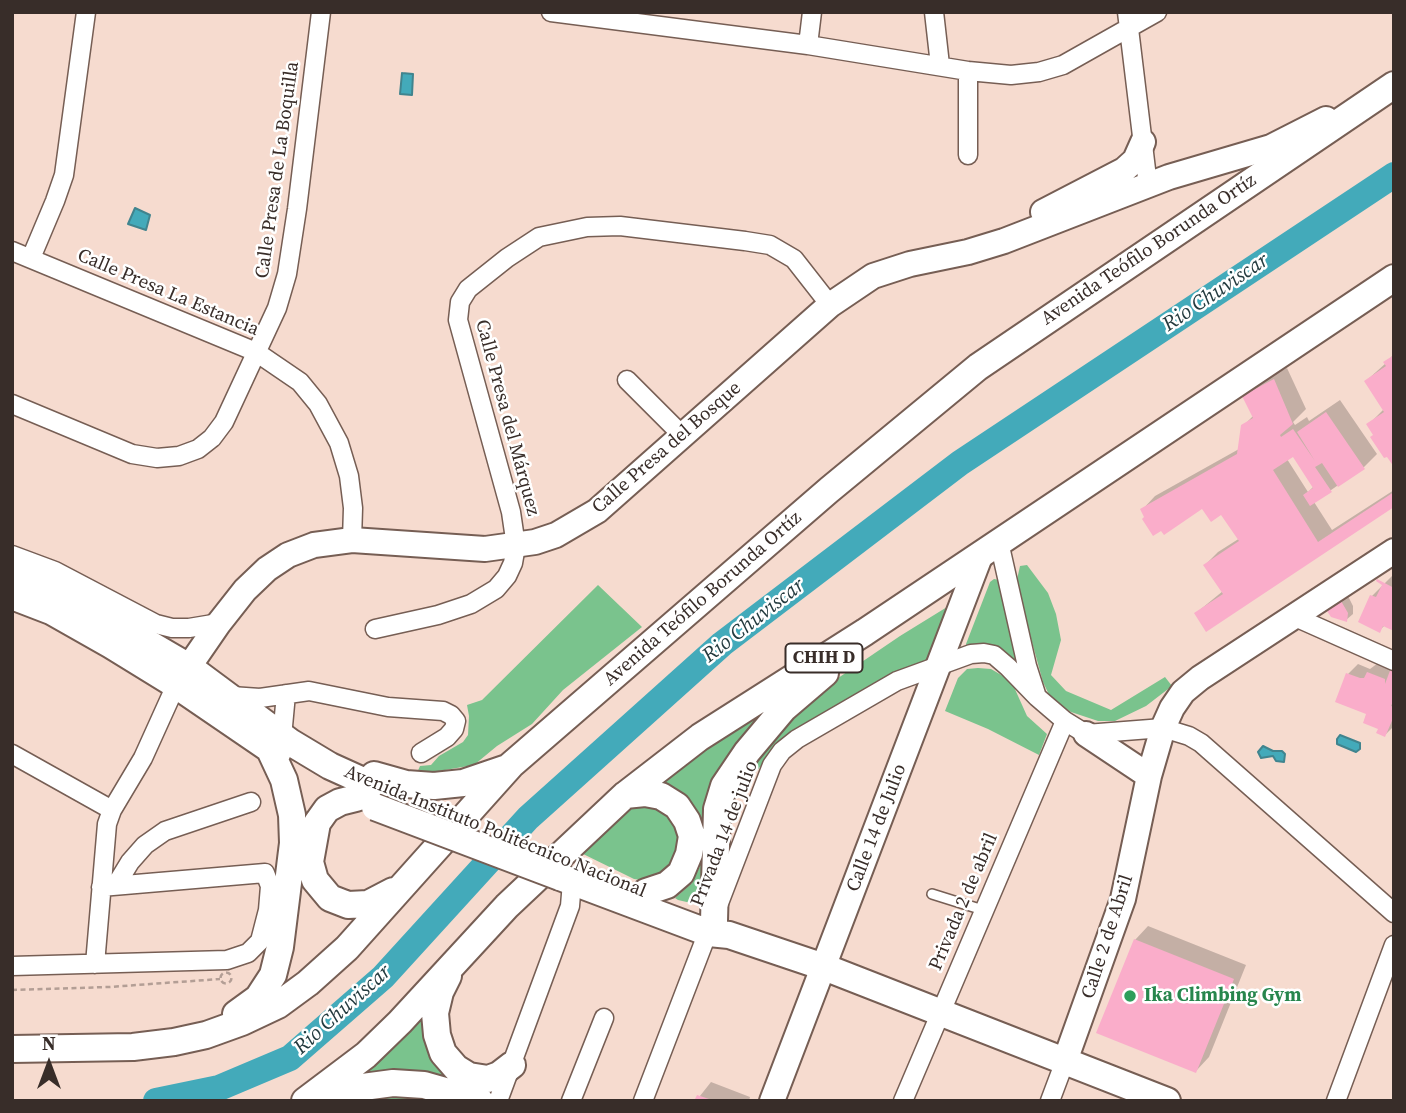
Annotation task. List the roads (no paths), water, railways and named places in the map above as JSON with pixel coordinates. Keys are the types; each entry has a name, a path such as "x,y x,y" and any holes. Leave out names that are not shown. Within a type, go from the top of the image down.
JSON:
{"main road":[{"name":"Avenida Teófilo Borunda Ortíz","path":"12,1049 133,1047 174,1042 206,1035 278,1005 308,983 347,948 511,765 829,490 978,367 1394,85"},
{"name":"CHIH D","path":"305,1101 366,1055 507,906 625,795 700,737 865,632 1394,278"},
{"name":"Avenida Instituto Politécnico Nacional","path":"12,575 74,600 281,743 375,800 717,930 824,967 1167,1101"},
{"name":"Avenida Instituto Politécnico Nacional","path":"12,596 51,611 226,696 281,743 330,766 375,800"},
{"path":"717,930 716,809 724,786 747,751 784,708 830,668 865,632"},
{"path":"206,1035 258,998 273,975 280,947 293,843 292,815 284,780 281,743 406,784 434,786 463,783 511,765"},
{"path":"625,795 645,793 661,796 677,806 687,821 692,836 689,854 681,873 667,885 646,892"},
{"path":"375,800 327,809 317,823 310,862 315,880 330,898 348,905 368,904 401,887"},
{"name":"Avenida Instituto Politécnico Nacional","path":"567,873 646,892 717,930"},
{"path":"454,962 440,992 435,1013 437,1035 443,1053 457,1068 470,1076 488,1079 512,1065"},
{"path":"315,1101 363,1087 393,1083 444,1089 480,1101"}],"street":[{"path":"32,258 64,175 86,12"},
{"name":"Calle Presa de La Boquilla","path":"12,404 132,454 157,458 179,456 198,449 212,438 224,422 278,308 287,274 321,12"},
{"path":"551,12 648,18 968,71 1011,75 1039,72 1063,65 1128,21 1157,12"},
{"path":"808,45 812,12"},
{"path":"934,12 940,65"},
{"path":"1128,21 1148,186"},
{"path":"968,71 968,155"},
{"name":"Calle Presa del Bosque","path":"96,964 108,886 107,824 112,810 143,758 183,676 219,623 245,590 267,569 288,555 314,545 352,540 485,549 516,546 556,535 597,511 830,304 861,283 884,272 968,253 1194,169 1271,147 1322,122 1394,75"},
{"path":"968,253 1124,170 1135,160 1143,142"},
{"name":"Calle Presa del Márquez","path":"516,546 511,512 458,320 460,302 468,289 507,258 539,237 587,227 620,226 745,241 770,245 794,259 830,304"},
{"name":"Calle Presa La Estancia","path":"12,251 256,352 300,382 318,404 339,443 349,476 353,508 352,540"},
{"path":"626,380 682,435"},
{"path":"375,629 438,615 471,604 496,589 507,576 516,546"},
{"path":"990,548 1037,697"},
{"name":"Calle 14 de Julio","path":"772,1101 940,667 990,548"},
{"name":"Calle 2 de Abril","path":"1050,1101 1123,898 1149,776 1163,728 1172,708 1183,692 1200,678 1394,551"},
{"path":"12,555 55,570 156,624 189,628 219,623"},
{"path":"1295,617 1394,661"},
{"path":"940,667 971,654 994,655 1065,721 1149,776"},
{"name":"Privada 14 de julio","path":"643,1101 717,930 772,765 782,751 797,739 897,681 940,667"},
{"path":"226,696 260,698 309,691 388,707 443,711 451,715 456,721 454,729 447,737 421,753"},
{"path":"281,743 286,694"},
{"name":"Privada 2 de abril","path":"903,1101 1065,721"},
{"path":"1086,734 1163,728 1176,730 1201,743 1394,913"},
{"path":"12,754 112,810"},
{"path":"108,886 145,845 165,831 251,802"},
{"path":"12,966 227,960 248,953 260,941 268,910 268,878 265,873 108,886"},
{"path":"498,1101 570,906 567,873"},
{"path":"1336,1101 1394,945"},
{"path":"571,1101 604,1018"}],"lane":[{"name":"Privada 2 de abril","path":"932,894 983,910"}],"water":[{"path":"402,73 413,74 412,95 400,94"},
{"path":"135,208 150,215 146,230 128,224"},
{"path":"1340,735 1360,743 1360,749 1356,752 1337,744"},
{"path":"1263,746 1273,751 1282,751 1285,754 1284,762 1276,761 1273,756 1261,758 1258,752"}],"waterway":[{"name":"Rio Chuviscar","path":"156,1101 219,1088 290,1058 383,977 528,818 722,644 960,463 1394,175"}],"place":[{"name":"Ika Climbing Gym","path":"1130,996"}]}
